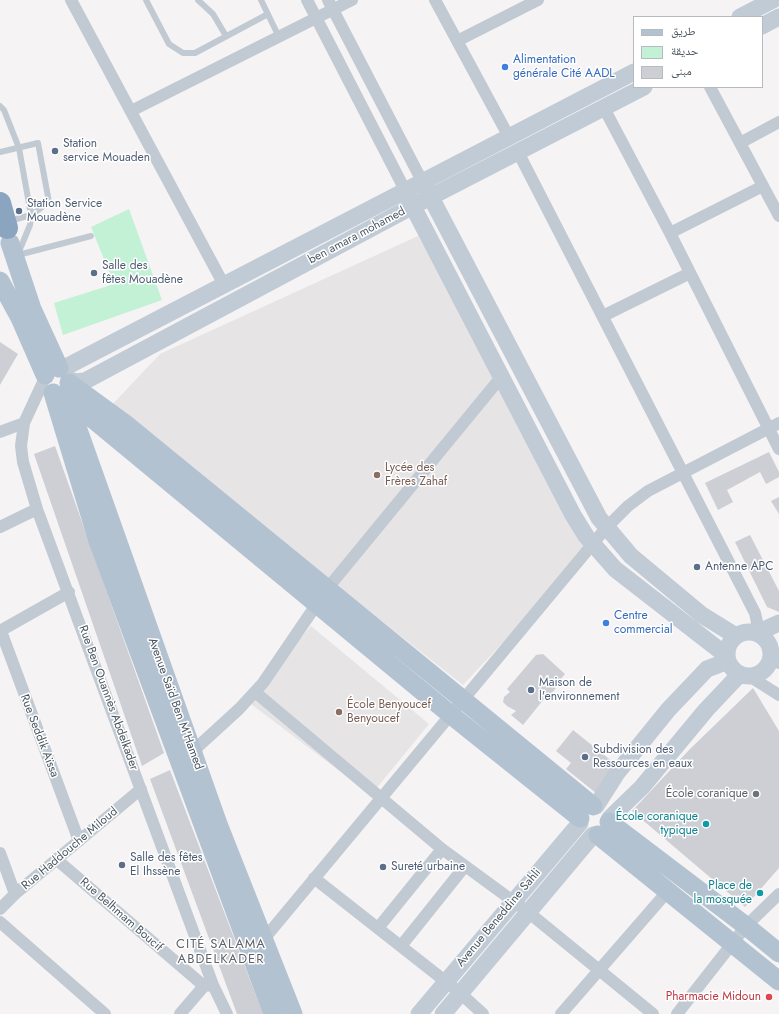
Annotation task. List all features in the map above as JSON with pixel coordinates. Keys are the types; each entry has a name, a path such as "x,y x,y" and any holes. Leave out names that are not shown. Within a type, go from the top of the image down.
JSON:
{"main road":[{"name":"Avenue Saïd Ben M'Hamed","path":"7,236 32,309 74,416 218,824 293,1014"},
{"name":"Avenue Saïd Ben M'Hamed","path":"2,288 59,381 98,541 274,1014"},
{"path":"59,381 128,426 180,479 323,597 451,715 595,820 746,926 779,953"},
{"path":"323,597 464,700 595,820 667,892 779,981"}],"street":[{"path":"71,0 224,285"},
{"path":"307,0 573,515 592,544 616,569 728,658 733,669 779,695"},
{"path":"131,111 317,18 331,5 352,0"},
{"path":"435,0 509,137"},
{"path":"457,41 538,0"},
{"path":"742,16 773,0"},
{"path":"331,5 591,505 606,528 631,556 702,615 736,636"},
{"path":"763,26 779,18"},
{"name":"ben amara mohamed","path":"59,381 224,285 633,73"},
{"name":"ben amara mohamed","path":"59,381 85,381 430,197 642,88"},
{"path":"711,88 779,216"},
{"path":"604,108 779,449"},
{"path":"740,143 779,122"},
{"path":"518,152 755,613 757,622 756,632"},
{"path":"670,234 763,186"},
{"path":"603,316 690,273"},
{"path":"192,752 255,692 323,597 502,376"},
{"name":"Rue Ben Ouannès Abdelkader","path":"59,381 24,423 22,446 23,462 37,510 69,592 141,789 209,986 227,1014"},
{"path":"0,432 24,423"},
{"path":"264,940 381,797 464,700 606,528 638,498 683,472 779,423"},
{"path":"0,527 37,510"},
{"path":"0,631 69,592"},
{"path":"728,658 729,644 736,636 745,632 756,632 779,623"},
{"name":"Rue Seddik Aïssa","path":"0,631 79,841"},
{"path":"744,675 754,675 764,670 775,655 768,642 756,632"},
{"name":"Avenue Beneddine Sahli","path":"443,1014 459,992 528,912 595,820 626,763 668,710 707,669 728,658"},
{"name":"Avenue Beneddine Sahli","path":"419,1014 512,902 595,820 642,787 706,710 744,675"},
{"path":"255,692 442,849 512,902 528,912 653,1014"},
{"name":"Rue Haddouche Miloud","path":"0,910 15,894 141,789"},
{"path":"378,928 442,849"},
{"path":"0,853 15,894"},
{"name":"Rue Belhmam Boucif","path":"56,859 209,986"},
{"path":"401,946 465,866"},
{"path":"314,878 459,992 483,1014"},
{"path":"561,1014 667,892"},
{"path":"677,1014 746,926 779,894"},
{"path":"0,922 105,1014"},
{"path":"180,1014 209,986"}],"lane":[{"path":"146,0 165,40 178,51 195,52 268,14"},
{"path":"198,0 213,14 226,36"},
{"path":"261,0 279,37"},
{"path":"0,106 4,110 19,148 31,216 30,225 7,236"},
{"path":"0,152 38,143 49,202 7,236"},
{"path":"7,236 90,236"}],"shaded area":[{"name":"Lycée des Frères Zahaf","path":"418,236 504,380 595,544 463,685 110,407 160,354"},
{"name":"École Benyoucef Benyoucef","path":"311,626 429,724 371,795 247,701"}],"green space":[{"path":"129,209 162,300 63,335 54,303 114,284 91,227"}],"building":[{"path":"0,342 18,354 0,385"},
{"path":"55,446 164,753 142,766 34,454"},
{"path":"769,452 779,472 779,477 766,484 760,472 727,490 733,502 718,510 705,483"},
{"path":"779,497 779,514 771,501"},
{"path":"750,535 779,591 779,612 767,607 735,542"},
{"name":"Maison de l'environnement","path":"543,654 565,674 554,687 556,688 550,695 548,694 523,725 511,715 516,711 503,702 504,697 510,692 507,689 536,655"},
{"name":"École coranique typique","path":"753,688 779,731 779,868 745,907 632,811 689,750"},
{"name":"Subdivision des Ressources en eaux","path":"573,730 618,766 596,793 566,769 571,763 556,751"},
{"path":"170,770 263,1014 237,1014 150,779"}],"place":[{"name":"Alimentation générale Cité AADL","path":"505,67"},
{"name":"Station service Mouaden","path":"55,151"},
{"name":"Station Service Mouadène","path":"19,211"},
{"name":"Salle des fêtes Mouadène","path":"94,273"},
{"name":"Lycée des Frères Zahaf","path":"377,475"},
{"name":"Antenne APC","path":"697,567"},
{"name":"Centre commercial","path":"606,623"},
{"name":"Maison de l'environnement","path":"531,690"},
{"name":"École Benyoucef Benyoucef","path":"339,712"},
{"name":"Subdivision des Ressources en eaux","path":"585,757"},
{"name":"École coranique","path":"756,794"},
{"name":"École coranique typique","path":"706,824"},
{"name":"Salle des fêtes El Ihssène","path":"122,865"},
{"name":"Sureté urbaine","path":"383,867"},
{"name":"Place de la mosquée","path":"760,893"},
{"name":"Pharmacie Midoun","path":"769,997"}],"district":[{"name":"CITÉ SALAMA ABDELKADER","path":"221,952"}]}
